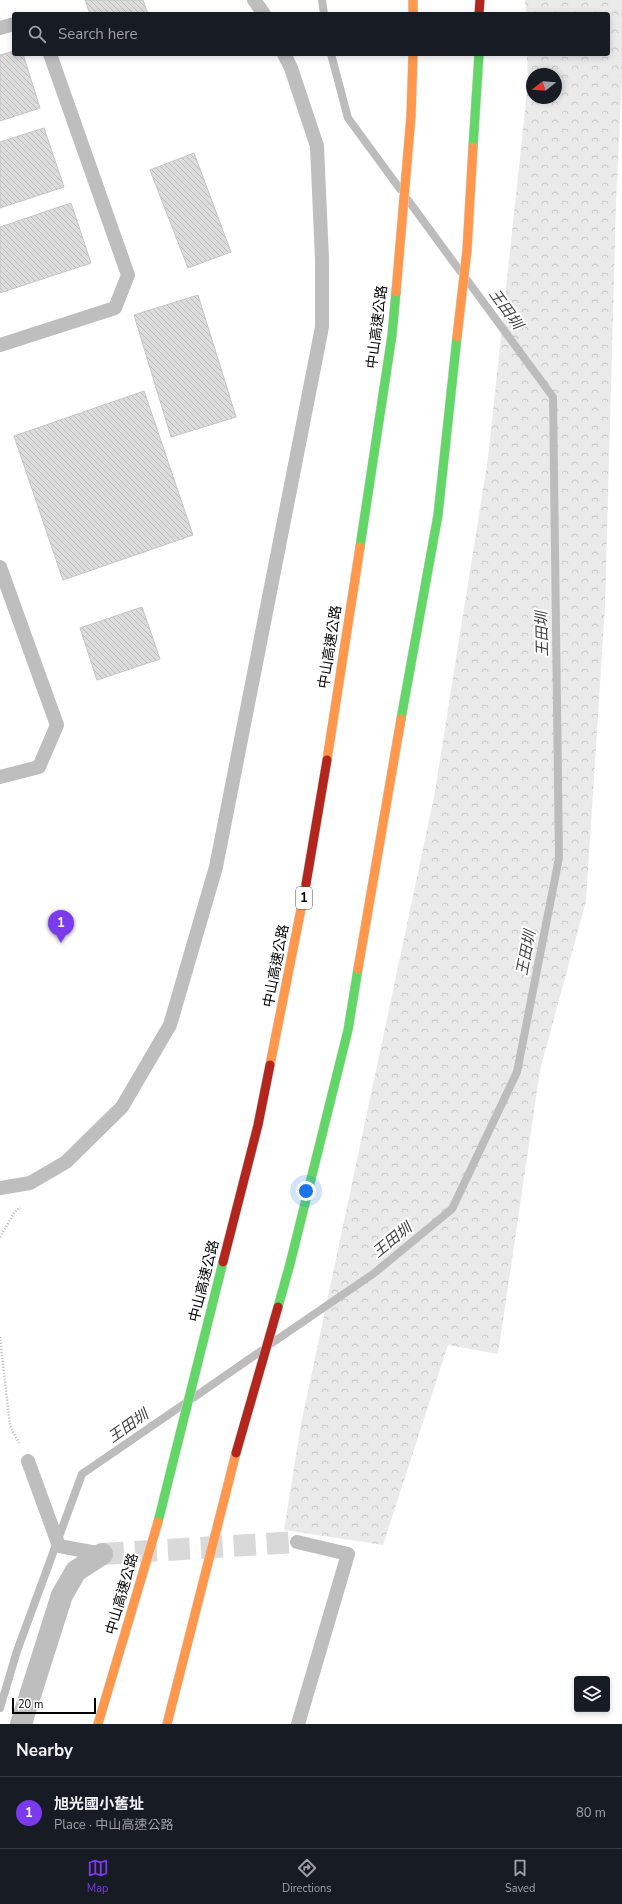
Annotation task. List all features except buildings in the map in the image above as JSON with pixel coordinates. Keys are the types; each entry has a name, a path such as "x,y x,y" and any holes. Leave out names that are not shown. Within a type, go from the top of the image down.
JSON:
{"highway":[{"path":"413,12 414,0"},
{"path":"479,12 480,0"},
{"name":"中山高速公路","path":"98,1724 160,1514 258,1125 314,845 392,336 411,116 412,56"},
{"path":"167,1724 236,1453 290,1264 348,1030 372,881 438,515 467,250 478,56"}],"street":[{"path":"21,1724 62,1595 76,1571 102,1554"}],"lane":[{"path":"254,0 263,12"},
{"path":"0,28 12,25"},
{"path":"0,345 115,308 128,275 51,56"},
{"path":"0,1188 30,1183 66,1162 122,1107 170,1025 216,867 322,327 322,260 317,146 291,68 285,56"},
{"path":"0,567 57,725 39,766 0,777"},
{"path":"28,1461 59,1546 102,1554"},
{"path":"297,1542 348,1554 298,1724"}],"path":[{"path":"0,1336 10,1426 28,1461"}],"green space":[{"path":"525,0 622,0 622,77 616,203 605,607 586,901 540,1070 498,1354 448,1345 383,1545 284,1530 301,1424 434,797 488,458 526,101 526,104 562,104 562,68 528,68 527,56 610,56 610,12 526,12"}],"waterway":[{"name":"王田圳","path":"322,0 324,12"},
{"name":"王田圳","path":"332,56 348,118 400,189"},
{"name":"王田圳","path":"408,200 460,271"},
{"name":"王田圳","path":"272,1343 373,1274 452,1209 517,1072 559,858 553,397 467,280"},
{"name":"王田圳","path":"193,1398 261,1351"},
{"name":"王田圳","path":"0,1708 17,1651 82,1474 184,1404"}],"tunnel":[{"path":"102,1554 297,1542"}],"traffic: fast":[{"path":"473,147 479,56"},
{"path":"360,547 392,335 396,292"},
{"path":"401,719 438,515 457,337"},
{"path":"278,1307 348,1030 358,969"},
{"path":"158,1522 223,1262"}],"traffic: slow":[{"path":"413,0 413,12"},
{"path":"396,292 411,116 413,56"},
{"path":"457,337 467,250 473,147"},
{"path":"327,760 360,547"},
{"path":"358,969 401,719"},
{"path":"270,1065 306,884"},
{"path":"167,1724 236,1453"},
{"path":"98,1724 158,1522"}],"traffic: jam":[{"path":"479,12 480,0"},
{"path":"306,884 327,760"},
{"path":"223,1262 258,1125 270,1065"},
{"path":"236,1453 278,1307"}],"place":[{"name":"旭光國小舊址","path":"61,943"}]}
